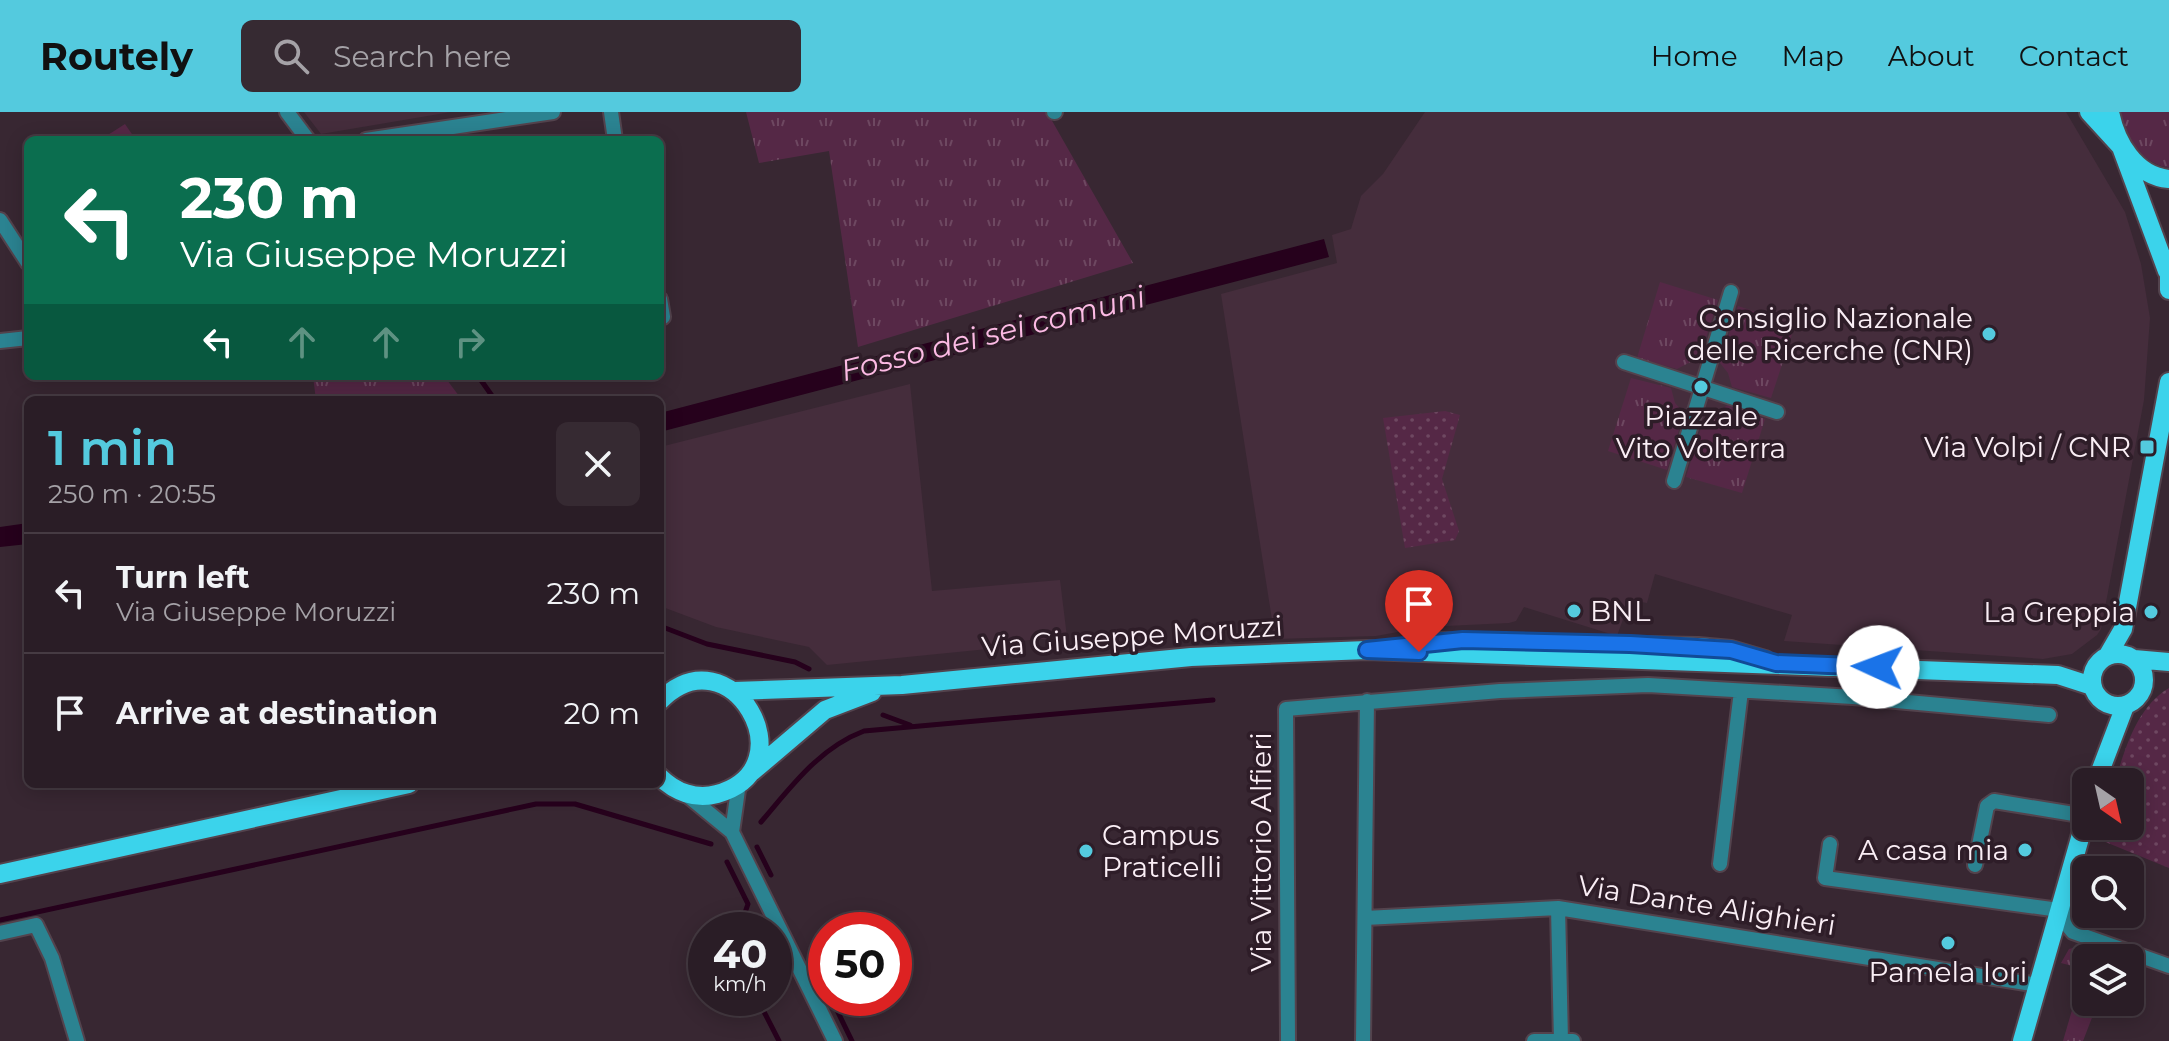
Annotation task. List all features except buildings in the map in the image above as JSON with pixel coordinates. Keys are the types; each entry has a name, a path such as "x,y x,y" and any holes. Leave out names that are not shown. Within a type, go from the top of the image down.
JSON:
{"main road":[{"path":"2089,112 2150,174 2169,179"},
{"path":"2110,112 2168,264 2169,290"},
{"path":"2106,749 2095,692 2102,660 2123,629 2169,382"},
{"path":"2100,768 2125,706 2138,697 2144,683 2142,669 2132,658 2123,629"},
{"name":"Via Giuseppe Moruzzi","path":"664,698 677,688 692,683 716,684 734,691 902,685 1191,657 1367,650 1463,640 1731,650 1776,663 2058,675 2102,660"},
{"path":"2102,660 2132,658 2169,662"},
{"path":"2144,683 2169,671"},
{"name":"Via Giuseppe Moruzzi","path":"2058,675 2095,692"},
{"name":"Via Giuseppe Moruzzi","path":"741,781 825,710 902,685"},
{"path":"668,785 711,795 741,781 755,760 759,733 752,711 734,691"},
{"path":"2095,692 2112,706 2125,706"},
{"path":"0,874 391,788"},
{"path":"2022,1041 2079,840"}],"street":[{"path":"287,112 305,136"},
{"path":"386,136 479,117 553,112"},
{"path":"611,112 614,136"},
{"path":"0,220 24,257"},
{"path":"1674,481 1731,292"},
{"path":"0,341 24,338"},
{"path":"1624,362 1777,412"},
{"name":"Via Vittorio Alfieri","path":"1288,1041 1286,709 1622,685 2049,715"},
{"path":"1720,864 1741,691"},
{"path":"1363,1041 1367,701"},
{"path":"732,832 741,781"},
{"path":"668,785 732,832 835,1041"},
{"path":"1975,865 1987,806 1994,801 2072,815"},
{"path":"1830,844 1825,878 2061,902 2064,921 2070,930 2169,966"},
{"path":"1534,1041 1565,1040 1558,908"},
{"name":"Via Dante Alighieri","path":"1365,918 1558,908 2038,985"},
{"path":"0,933 36,925 52,958 77,1041"}],"shaded area":[{"path":"304,112 451,112 321,134"},
{"path":"1425,112 2066,112 2125,212 2141,264 2150,318 2144,400 2101,629 2097,635 2072,654 2043,659 1784,641 1792,615 1655,574 1647,603 1630,600 1617,636 1524,607 1516,621 1509,623 1425,627 1376,636 1275,639 1221,294 1337,263 1332,235 1351,229 1361,196 1383,174"},
{"path":"910,384 932,591 1060,580 1067,637 1018,641 1018,646 827,665 809,647 716,627 664,608 664,446"}],"green space":[{"path":"746,112 1047,112 1133,263 858,347 829,151 759,163"},
{"path":"2120,112 2169,112 2169,168 2150,161 2136,148"},
{"path":"125,124 133,136 106,136"},
{"path":"1660,282 1718,300 1700,357 1677,369 1637,358"},
{"path":"1738,306 1795,325 1771,398 1732,387 1728,373 1720,363"},
{"path":"1631,378 1671,388 1675,403 1684,413 1667,470 1608,451"},
{"path":"314,380 447,380 459,396 316,396"},
{"path":"1727,405 1765,419 1742,493 1686,477 1704,418 1719,413"},
{"path":"1445,411 1460,415 1442,479 1459,531 1455,540 1405,548 1383,418"},
{"path":"2169,688 2169,868 2103,841 2144,840 2144,768 2120,768 2140,717"},
{"path":"2072,948 2072,966 2061,963"},
{"path":"2072,1010 2072,1016 2093,1016 2083,1041 2063,1041"}],"water":[{"name":"Fosso dei sei comuni","path":"1324,239 1329,257 664,431 664,412"},
{"path":"24,524 24,544 0,547 0,527"}],"waterway":[{"path":"481,380 492,396"},
{"path":"664,628 707,644 795,662 809,669"},
{"path":"761,822 820,758 833,747 864,731 1213,700"},
{"path":"883,715 910,725"},
{"path":"0,920 536,804 575,804 711,844"},
{"path":"757,847 771,875"},
{"path":"727,862 748,904 745,912"},
{"path":"766,1016 779,1041"},
{"path":"840,1016 852,1041"}],"place":[{"name":"Consiglio Nazionale delle Ricerche (CNR)","path":"1989,334"},
{"name":"Piazzale Vito Volterra","path":"1701,387"},
{"name":"Via Volpi / CNR","path":"2147,447"},
{"name":"BNL","path":"1574,611"},
{"name":"La Greppia","path":"2151,612"},
{"name":"A casa mia","path":"2025,850"},
{"name":"Campus Praticelli","path":"1086,851"},
{"name":"Pamela Iori","path":"1948,943"}],"route":[{"path":"1419,652 1367,650 1463,640 1630,644 1731,650 1776,663 1878,667"}]}
